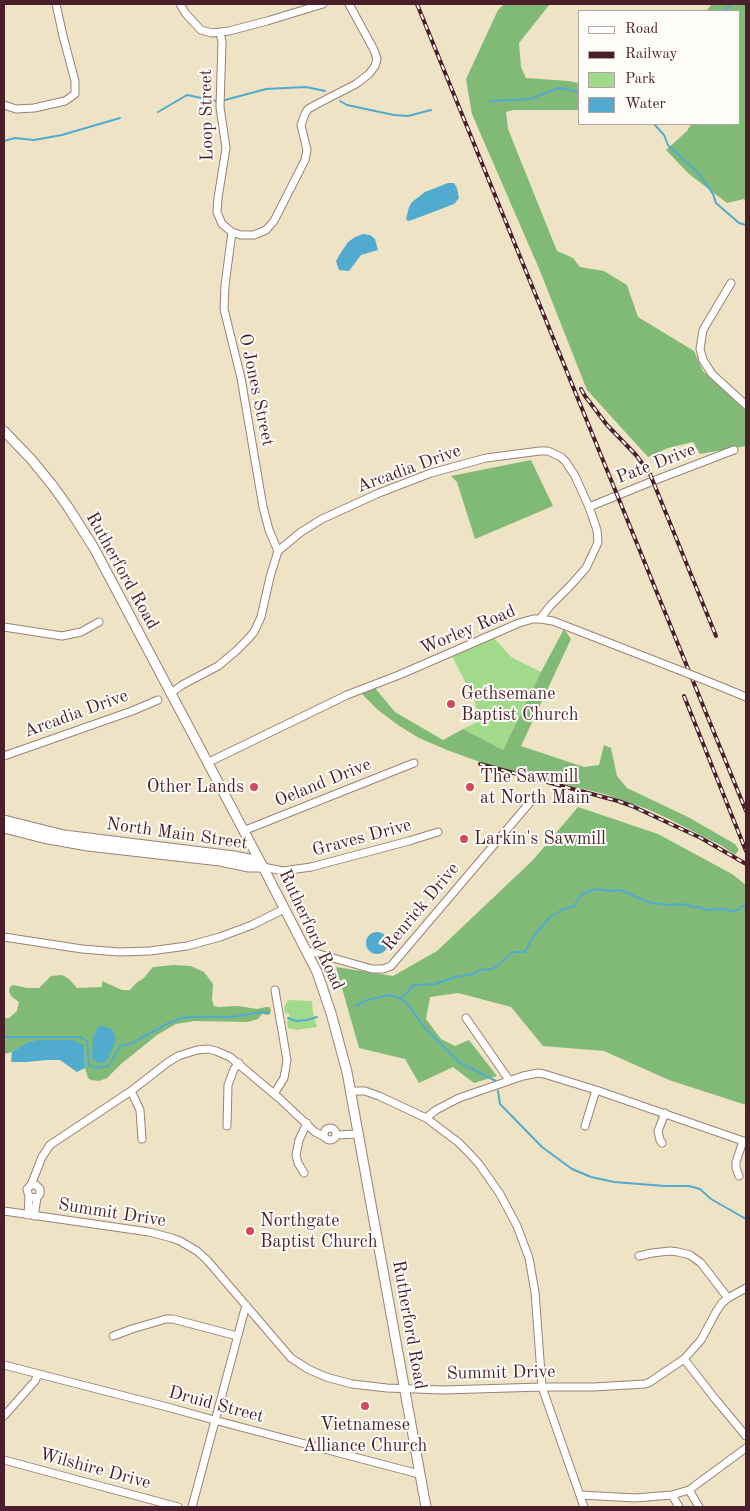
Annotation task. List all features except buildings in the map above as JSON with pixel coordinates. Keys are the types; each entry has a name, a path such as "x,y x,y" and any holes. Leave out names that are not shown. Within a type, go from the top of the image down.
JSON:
{"street":[{"path":"4,105 16,109 34,108 65,101 75,94 75,81 56,4"},
{"path":"180,4 186,14 201,30 212,33 268,21 323,4"},
{"path":"232,232 241,235 254,235 268,229 278,215 307,154 301,130 305,114 319,103 356,84 376,66 377,59 374,50 349,4"},
{"name":"Loop Street","path":"220,32 222,42 220,107 226,148 217,212 222,224 232,232"},
{"name":"O Jones Street","path":"232,232 224,309 241,378 263,507 269,530 278,551"},
{"path":"731,283 703,330 700,339 701,352 703,360 712,374 746,405"},
{"name":"Rutherford Road","path":"4,431 31,458 53,486 94,548 317,972 344,1057 426,1507"},
{"name":"Pate Drive","path":"589,508 734,450"},
{"name":"Arcadia Drive","path":"278,551 312,525 379,493 416,478 486,458 548,451 562,457 575,476 597,530 598,542 583,571 540,619"},
{"path":"170,694 182,685 218,666 236,652 248,639 261,617 278,551"},
{"name":"Worley Road","path":"207,763 351,694 519,623 540,619 553,621 746,697"},
{"path":"4,627 62,636 81,632 99,622"},
{"name":"Arcadia Drive","path":"4,756 158,700"},
{"name":"Oeland Drive","path":"243,832 414,763"},
{"name":"Renrick Drive","path":"306,950 372,969 383,970 391,966 532,800"},
{"name":"North Main Street","path":"4,820 88,842"},
{"name":"North Main Street","path":"4,828 42,838 234,856 250,859 263,867"},
{"name":"Graves Drive","path":"263,867 283,871 311,867 438,832"},
{"path":"4,937 82,949 150,952 213,940 252,925 284,909"},
{"path":"274,1094 284,1078 286,1060 275,990"},
{"path":"466,1018 509,1080"},
{"path":"33,1197 40,1194 33,1178 42,1157 50,1145 131,1091 167,1063 178,1056 197,1050 216,1050 230,1057 307,1122 315,1132 329,1141 333,1140 336,1135"},
{"path":"227,1126 228,1085 234,1069 239,1063"},
{"path":"426,1118 451,1101 509,1080 538,1073 544,1074 596,1090 745,1142 736,1162 739,1176"},
{"path":"584,1126 596,1090"},
{"path":"131,1091 140,1110 142,1139"},
{"path":"351,1092 365,1091 426,1118 458,1142 479,1164 500,1194 524,1243 533,1280 542,1386 584,1507"},
{"path":"662,1143 658,1131 665,1114"},
{"path":"307,1122 333,1129 336,1135"},
{"path":"304,1173 296,1155 299,1140 307,1122"},
{"path":"323,1136 327,1128"},
{"path":"336,1135 359,1134"},
{"path":"33,1197 27,1192 28,1189 35,1186"},
{"path":"31,1215 33,1197"},
{"name":"Summit Drive","path":"4,1211 149,1232 172,1238 193,1249 207,1260 291,1358 308,1369 326,1377 352,1384 404,1390 542,1386 593,1387 645,1384 684,1359 701,1340 716,1312 728,1298 746,1288"},
{"path":"639,1256 670,1251 690,1256 701,1263 728,1298"},
{"path":"192,1507 246,1306"},
{"path":"113,1336 132,1328 166,1319 173,1319 237,1336"},
{"path":"684,1359 746,1436"},
{"name":"Druid Street","path":"4,1365 419,1474"},
{"path":"4,1416 38,1374"},
{"path":"580,1495 635,1498 672,1495 689,1490 746,1448"},
{"name":"Wilshire Drive","path":"4,1460 178,1507"},
{"path":"689,1490 699,1507"},
{"path":"672,1495 679,1507"}],"green space":[{"path":"504,4 550,4 519,43 521,67 526,78 578,83 578,110 513,110 506,112 508,129 557,251 573,258 580,267 604,271 627,285 638,317 694,351 703,371 746,411 746,446 700,454 693,442 668,448 648,457 587,390 540,271 472,114 466,79 498,10"},
{"path":"712,4 746,4 746,201 744,199 727,203 689,174 666,150 687,131 690,125 740,125 740,10 707,10"},
{"path":"531,460 553,506 475,539 457,482 451,476"},
{"path":"564,629 571,639 521,746 584,767 599,765 604,745 611,748 617,776 627,788 688,817 735,844 739,850 735,855 722,846 647,809 604,794 491,766 419,738 378,710 361,693 375,688 395,712 443,740 463,729 503,750"},
{"path":"494,638 511,657 541,672 503,750 463,729 479,721 474,699 452,656"},
{"path":"578,807 658,834 732,874 746,885 746,1105 669,1080 604,1051 543,1046 511,1007 458,993 430,997 426,1019 441,1039 455,1046 469,1040 497,1076 474,1083 453,1067 419,1083 405,1059 359,1048 336,967 393,976 437,951 533,860"},
{"path":"191,966 204,972 213,984 212,1000 214,1006 238,1006 257,1009 270,1007 271,1012 269,1015 262,1014 258,1019 247,1022 195,1021 176,1024 157,1035 107,1078 99,1081 88,1078 85,1068 84,1046 26,1043 12,1052 4,1054 4,1018 9,1018 17,1011 19,1002 9,992 10,987 13,985 39,988 51,976 62,975 69,979 77,988 102,987 102,981 122,990 130,990 153,967"},
{"path":"289,1000 312,1001 317,1027 296,1030 288,1028 287,1021 290,1014 285,1013 284,1008"}],"water":[{"path":"448,183 454,183 457,188 459,198 454,204 412,220 408,221 406,219 412,202 425,192"},
{"path":"363,234 370,235 375,239 378,250 361,255 349,271 339,270 336,261 348,242"},
{"path":"377,932 385,935 388,943 385,951 377,954 369,951 366,943 369,935"},
{"path":"99,1026 110,1028 116,1039 108,1059 103,1063 98,1063 92,1058 93,1037"},
{"path":"39,1040 73,1040 84,1045 85,1068 77,1072 60,1060 11,1062 12,1052 26,1043"}],"waterway":[{"path":"724,10 733,4"},
{"path":"225,100 266,89 306,87 325,91"},
{"path":"490,101 530,99 559,88 578,92"},
{"path":"158,112 187,95 216,101"},
{"path":"340,101 347,105 394,115 408,116 431,110"},
{"path":"4,141 15,138 34,140 62,135 120,118"},
{"path":"655,125 664,135 668,145 699,174 713,194 716,203 739,223 746,225"},
{"path":"400,998 411,987 416,985 435,984 455,977 474,974 479,970 492,969 513,952 525,952 531,940 549,918 562,910 574,906 581,895 589,891 597,889 620,890 648,902 666,905 688,905 706,910 722,909 734,911 742,906 746,906"},
{"path":"356,1006 367,1000 388,995 400,998 409,1006 425,1028 460,1063 496,1081"},
{"path":"4,1037 80,1037 87,1041 89,1065 96,1068 108,1066 120,1046 130,1044 181,1018 233,1017 261,1012 268,1013"},
{"path":"288,1018 296,1021 317,1017"},
{"path":"498,1091 500,1104 542,1147 572,1169 591,1177 614,1182 689,1186 700,1189 711,1199 746,1219"}],"railway":[{"path":"417,4 746,811"},
{"path":"581,389 607,425 636,455 650,474 716,636"},
{"path":"684,696 746,851"},
{"path":"480,764 632,806 701,838 746,864"}],"place":[{"name":"Gethsemane Baptist Church","path":"451,704"},
{"name":"Other Lands","path":"254,787"},
{"name":"The Sawmill at North Main","path":"470,787"},
{"name":"Larkin's Sawmill","path":"464,839"},
{"name":"Northgate Baptist Church","path":"250,1231"},
{"name":"Vietnamese Alliance Church","path":"365,1406"}]}
